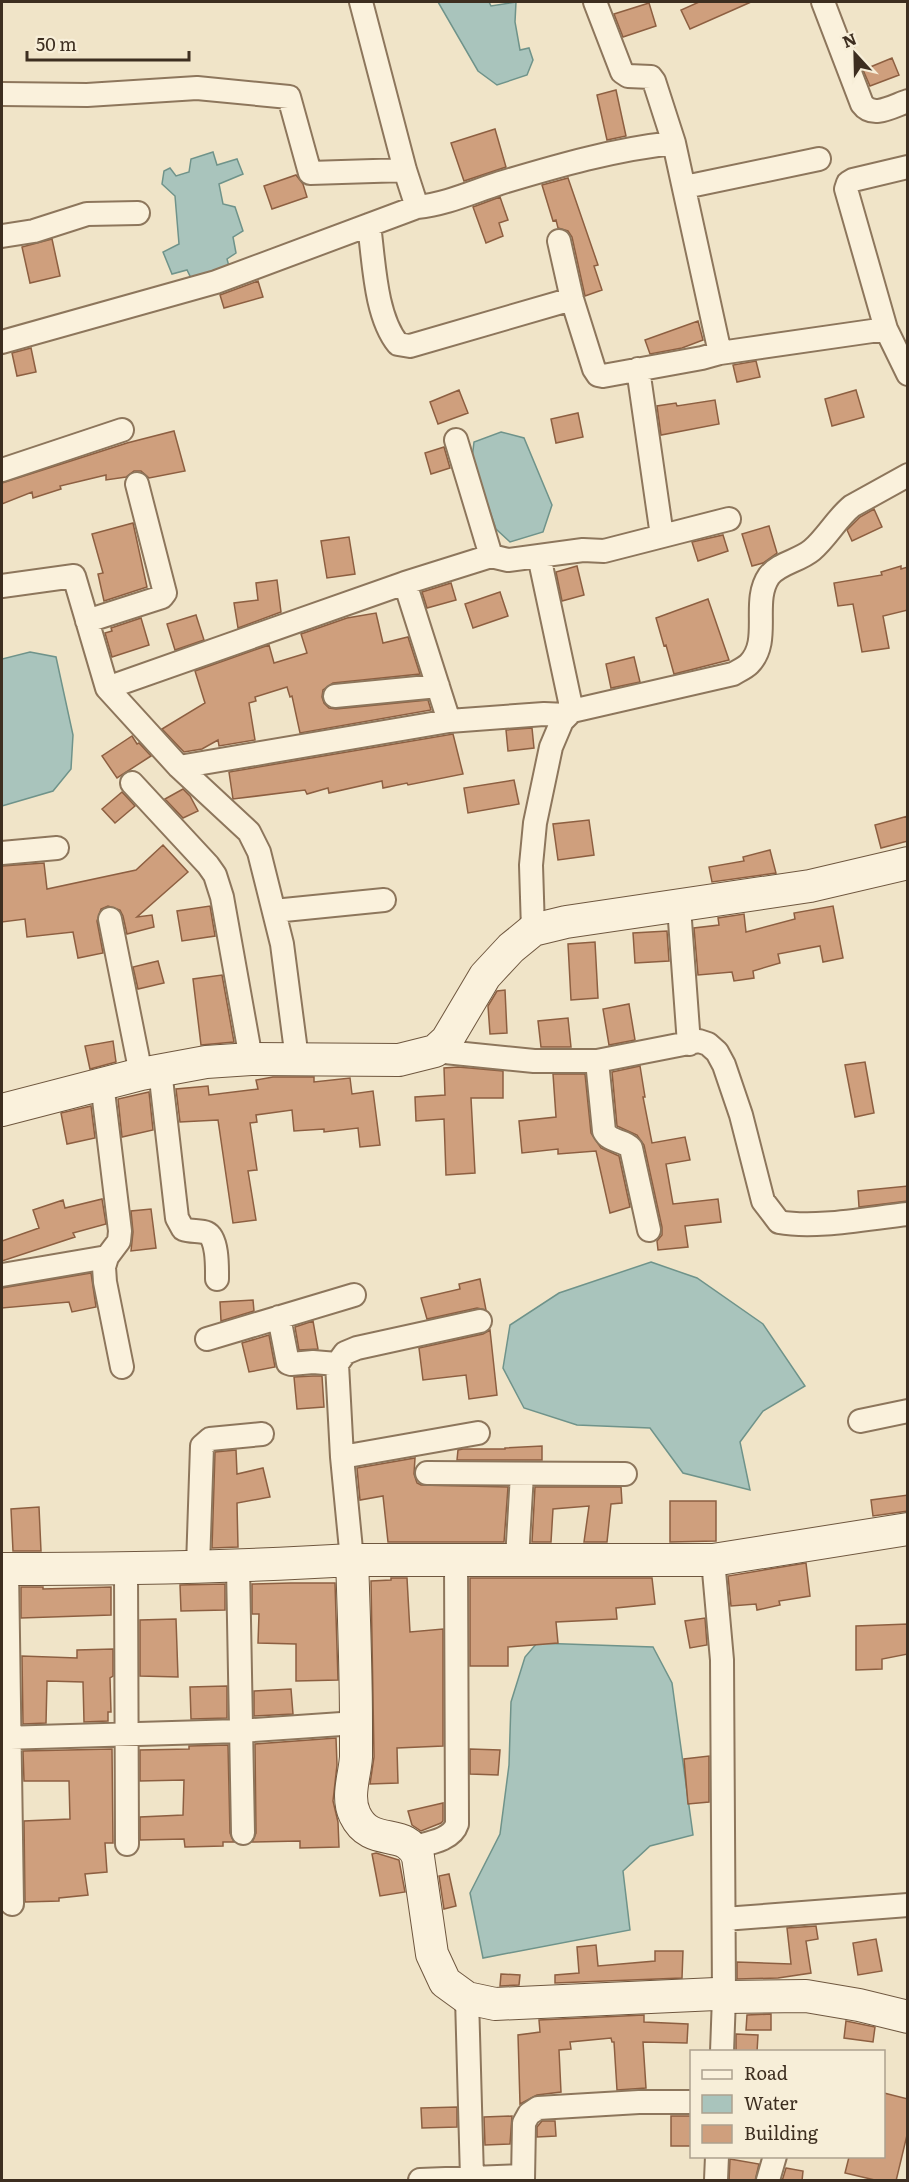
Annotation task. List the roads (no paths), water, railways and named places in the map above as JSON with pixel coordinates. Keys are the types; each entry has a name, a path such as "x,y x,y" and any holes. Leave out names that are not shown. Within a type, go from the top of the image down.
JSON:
{"street":[{"path":"361,2 405,170 417,207"},
{"path":"595,2 622,72 628,76 651,77 654,81 685,187 720,353"},
{"path":"823,2 862,105 867,111 874,112 908,101"},
{"path":"2,94 87,94 197,88 289,97 310,173 405,170"},
{"path":"2,342 216,282 417,207 446,203 499,184 637,147 674,143"},
{"path":"685,187 819,159"},
{"path":"908,167 853,180 848,183 846,189 886,329 908,374"},
{"path":"2,236 34,231 87,214 138,213"},
{"path":"369,225 381,307 389,333 398,344 410,346 572,299"},
{"path":"559,242 572,299 595,373 603,376 720,353 886,329"},
{"path":"638,369 662,536"},
{"path":"2,470 122,430"},
{"path":"456,440 491,556"},
{"path":"179,767 449,721 570,713 733,674 748,665 758,651 764,588 774,570 810,552 844,512 852,506 908,475"},
{"path":"87,621 162,597 165,593 137,484"},
{"path":"106,688 405,583 491,556 508,560 583,550 603,551 729,519"},
{"path":"539,556 570,713"},
{"path":"2,586 74,576 106,688 179,767 249,832 259,852 282,944 297,1059"},
{"path":"405,583 449,721"},
{"path":"335,696 438,686"},
{"path":"533,930 531,865 535,823 551,747 562,721 570,713"},
{"path":"132,783 208,864 215,875 222,897 251,1059"},
{"path":"2,853 57,848"},
{"path":"435,1051 447,1040 485,976 511,948 533,930 566,922 810,886 908,863"},
{"path":"273,911 384,900"},
{"path":"679,907 689,1044"},
{"path":"110,919 150,1072 177,1218 183,1229 207,1233 212,1237 216,1253 217,1279"},
{"path":"2,1110 102,1083 206,1062 251,1059 399,1060 435,1051 534,1061 597,1061 699,1041 708,1044 717,1052 724,1065 741,1115 763,1202 779,1222 811,1224 908,1214"},
{"path":"597,1061 604,1131 610,1139 627,1144 631,1148 649,1230"},
{"path":"102,1083 120,1231 119,1241 107,1257 104,1267 105,1282 122,1367"},
{"path":"2,1275 107,1257"},
{"path":"207,1339 354,1294"},
{"path":"279,1317 288,1363 337,1364"},
{"path":"480,1321 357,1348 345,1353 337,1364 342,1457 352,1560 356,1723 356,1758 351,1799 353,1813 362,1828 375,1835 406,1841 414,1847 418,1857 432,1954 445,1982 466,1998 495,2004 716,1994 724,1997 806,1996 859,2005 908,2017"},
{"path":"860,1420 908,1411"},
{"path":"342,1457 478,1433"},
{"path":"198,1566 202,1446 210,1439 262,1434"},
{"path":"428,1473 625,1474"},
{"path":"517,1559 522,1474"},
{"path":"12,1904 6,1819 4,1569 238,1567 352,1560 713,1560 908,1529"},
{"path":"414,1847 452,1834 457,1824 456,1559"},
{"path":"713,1560 722,1660 724,1997 722,2050"},
{"path":"238,1567 243,1833"},
{"path":"126,1569 127,1844"},
{"path":"5,1738 240,1731 356,1723"},
{"path":"723,1919 908,1905"},
{"path":"466,1998 472,2178"},
{"path":"420,2181 523,2178 524,2123 529,2114 538,2108 639,2102 690,2102"},
{"path":"716,2181 717,2158"},
{"path":"768,2181 775,2158"}],"water":[{"path":"438,2 489,2 491,6 516,2 515,22 520,50 529,48 533,60 527,75 497,85 478,71"},
{"path":"213,152 217,165 237,159 243,174 219,184 223,204 235,207 243,231 233,237 236,253 227,259 230,270 192,280 187,270 172,274 163,252 179,244 175,196 162,184 164,171 170,168 176,176 189,172 191,159"},
{"path":"501,432 524,438 552,505 543,532 510,542 496,529 472,459 474,442"},
{"path":"30,652 56,657 73,735 71,769 53,791 2,806 2,659"},
{"path":"651,1262 697,1278 763,1324 805,1386 763,1411 740,1442 750,1490 683,1473 650,1428 577,1425 524,1408 503,1368 510,1325 559,1293"},
{"path":"537,1643 653,1647 672,1683 693,1835 650,1846 623,1871 630,1930 483,1958 470,1893 500,1834 509,1765 511,1702 525,1657"}]}
